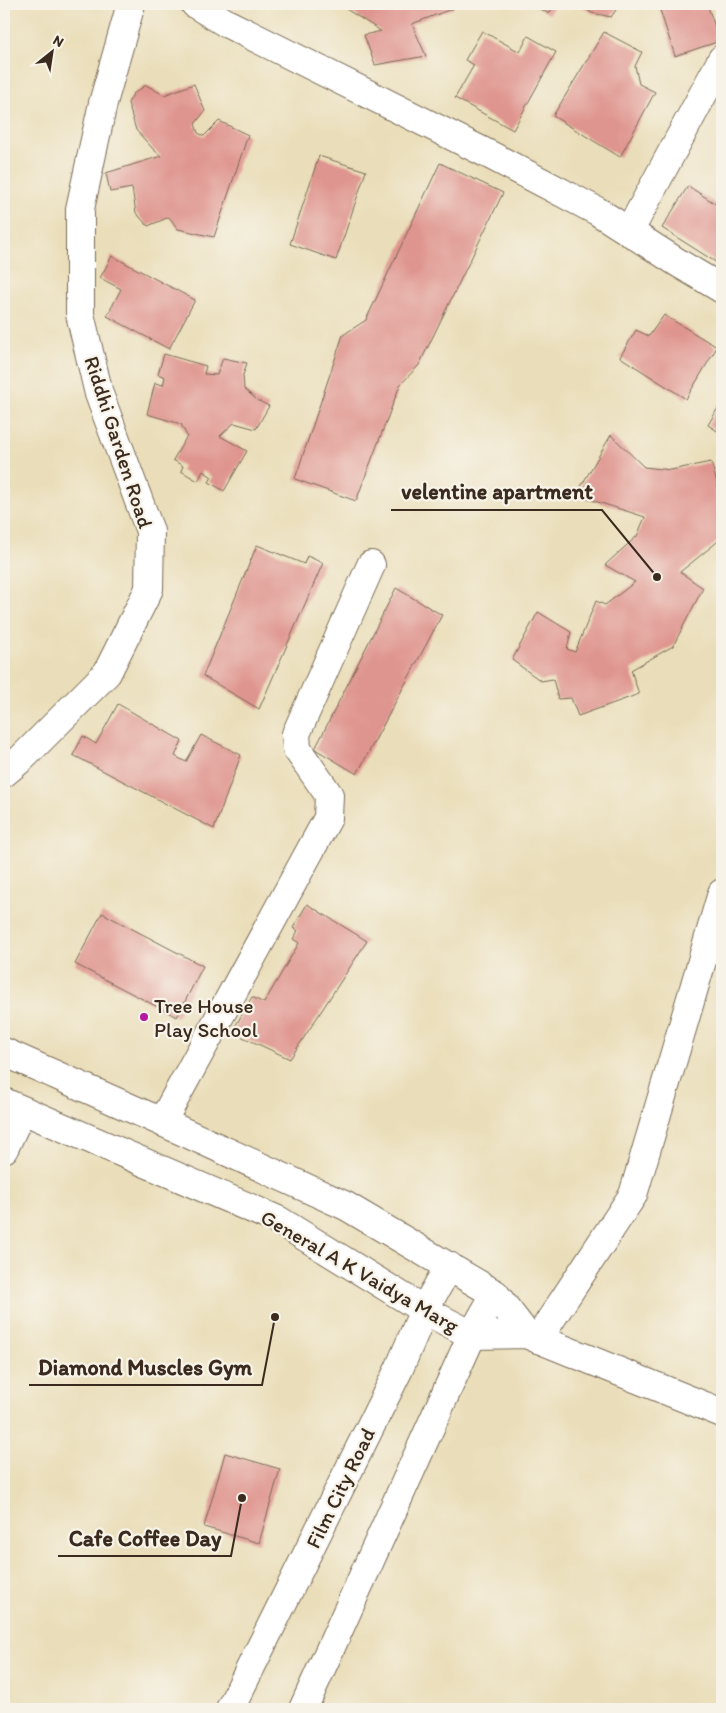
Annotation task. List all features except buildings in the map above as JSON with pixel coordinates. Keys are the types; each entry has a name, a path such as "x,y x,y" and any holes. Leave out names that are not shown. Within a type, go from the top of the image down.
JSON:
{"street":[{"name":"Riddhi Garden Road","path":"4,773 22,758 106,672 149,589 150,531 100,394 80,314 80,209 103,103 131,4"},
{"path":"195,4 226,23 490,155 589,207 722,289"},
{"path":"629,232 722,59"},
{"path":"162,1122 328,818 329,795 297,750 296,734 371,566"},
{"path":"303,1709 472,1335 495,1294 532,1336 633,1195 722,893"},
{"name":"General A K Vaidya Marg","path":"4,1052 346,1206 495,1294"},
{"path":"4,1149 13,1106"},
{"name":"General A K Vaidya Marg","path":"13,1106 278,1220 424,1310 472,1335 532,1336 722,1413"},
{"name":"Film City Road","path":"230,1709 399,1369 424,1310 449,1266"}],"place":[{"name":"velentine apartment","path":"657,577"},
{"name":"Tree House Play School","path":"144,1017"},
{"name":"Diamond Muscles Gym","path":"275,1317"},
{"name":"Cafe Coffee Day","path":"242,1498"}]}
